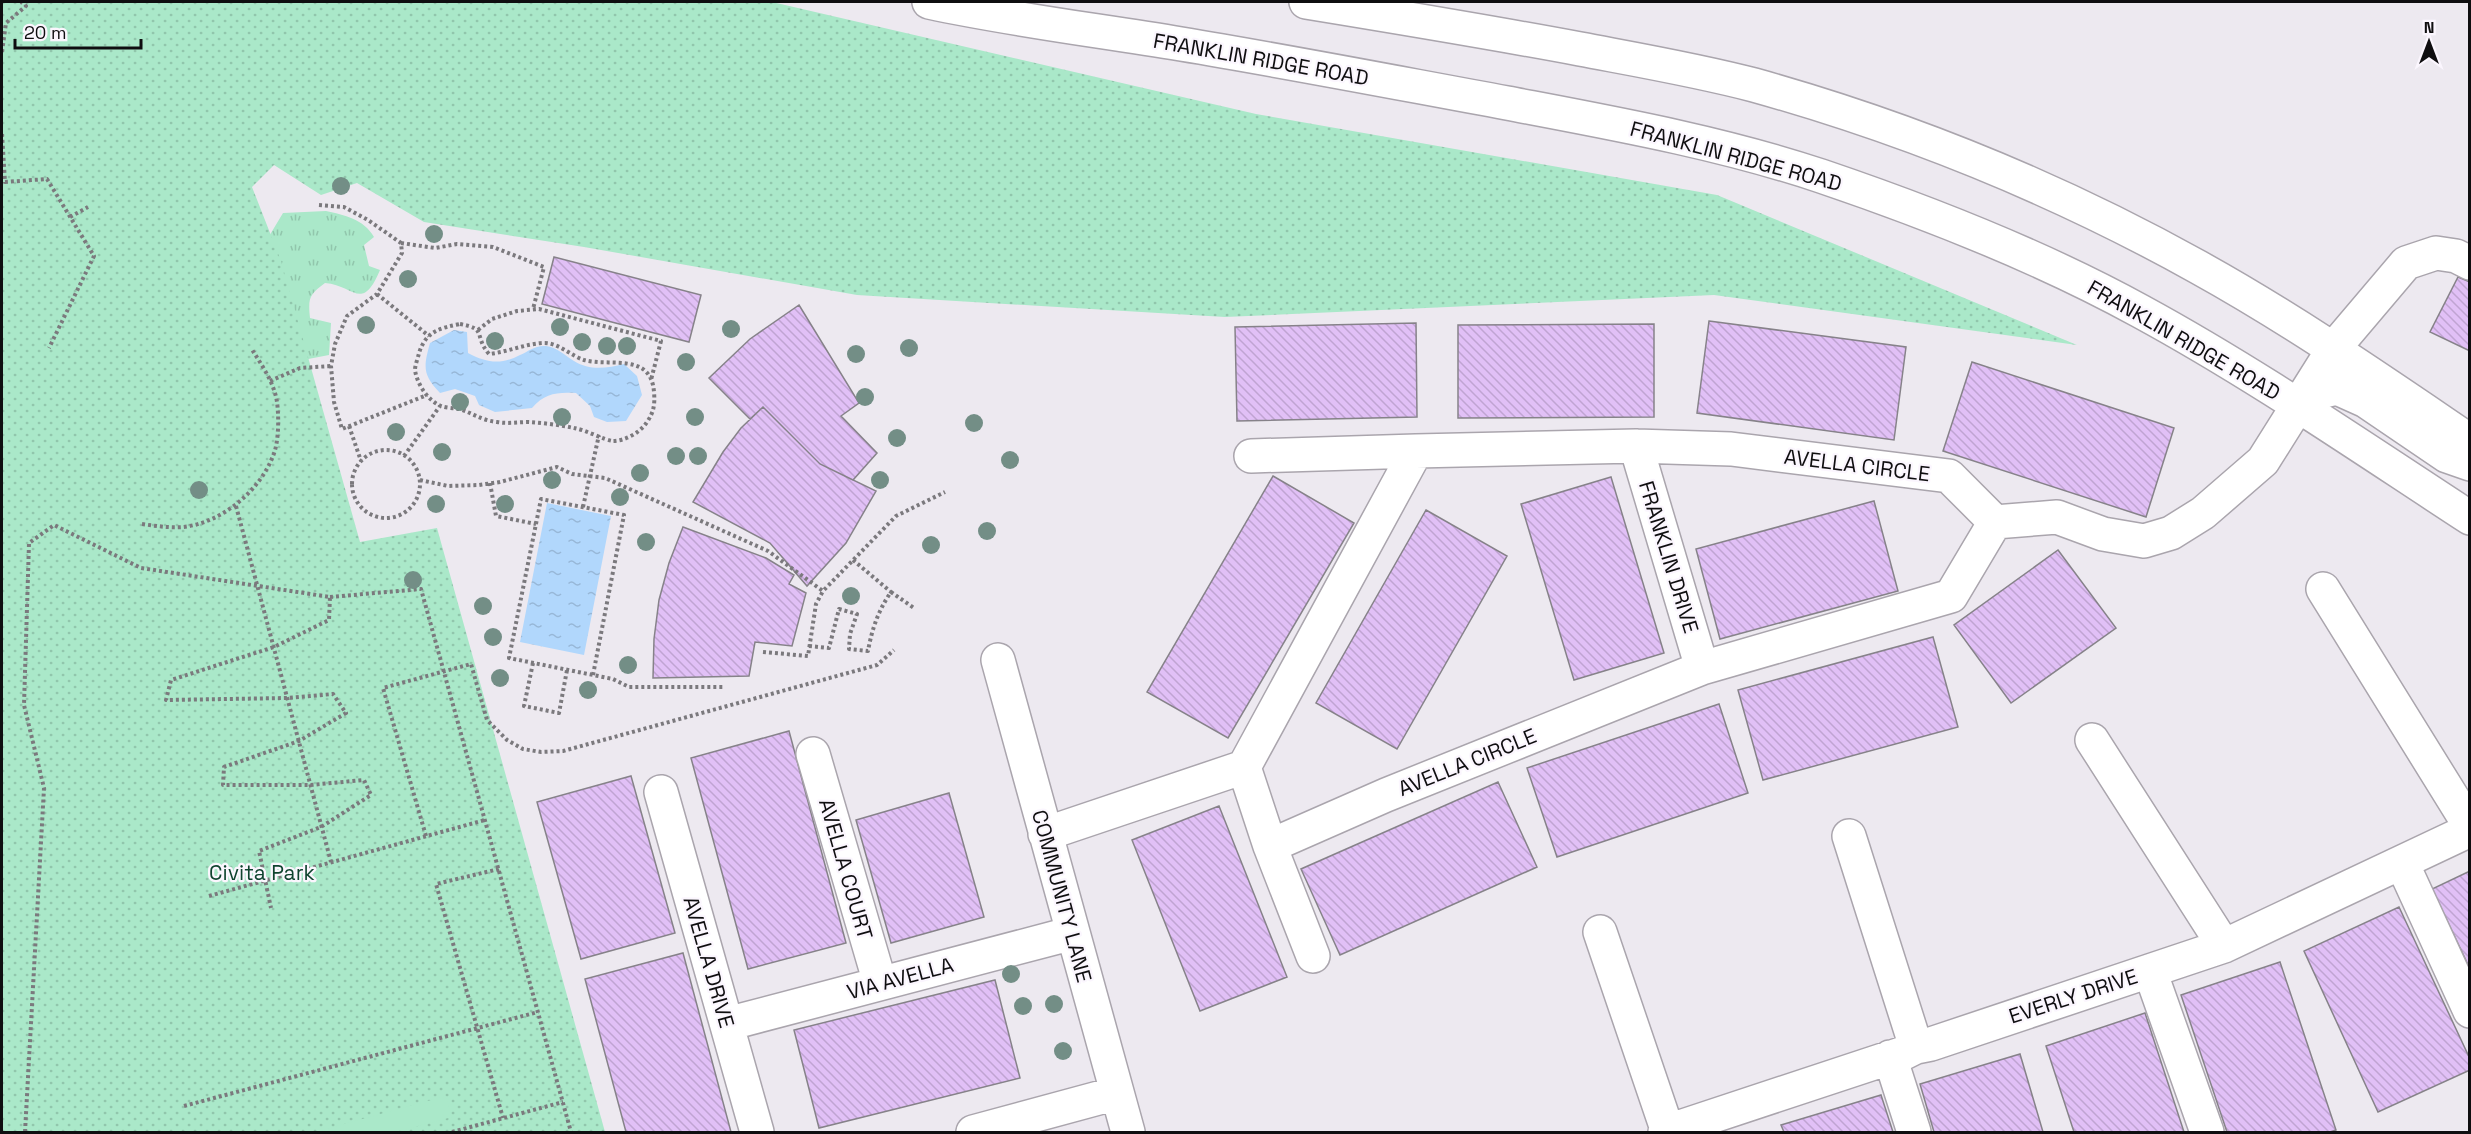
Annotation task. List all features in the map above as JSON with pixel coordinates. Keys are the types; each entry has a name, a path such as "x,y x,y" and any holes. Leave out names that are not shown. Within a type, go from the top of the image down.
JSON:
{"street":[{"name":"FRANKLIN RIDGE ROAD","path":"929,2 1280,61 1608,121 1727,149 1817,175 1901,205 1997,244 2141,311 2297,405 2469,518"},
{"path":"1306,2 1651,62 1753,85 1864,120 2001,171 2101,217 2198,267 2334,348 2469,441"},
{"path":"1995,522 2057,517 2103,534 2144,541 2171,533 2203,513 2263,461 2334,348 2406,263 2436,253 2456,256 2469,263"},
{"path":"2141,311 2171,311 2276,370 2299,373 2334,348"},
{"path":"2297,405 2316,393 2337,388 2366,401 2447,456 2469,464"},
{"name":"AVELLA CIRCLE","path":"1251,456 1636,446 1731,449 1949,477 1995,522 1951,596 1702,668 1386,795 1270,846"},
{"name":"FRANKLIN DRIVE","path":"1636,446 1702,668"},
{"path":"1045,834 1244,767 1416,451"},
{"path":"2323,589 2469,828"},
{"name":"COMMUNITY LANE","path":"998,660 1128,1132"},
{"path":"2092,740 2224,946"},
{"name":"AVELLA COURT","path":"813,754 880,983"},
{"path":"1244,767 1270,846 1313,956"},
{"name":"AVELLA DRIVE","path":"662,792 757,1132"},
{"name":"EVERLY DRIVE","path":"1667,1132 2224,946 2402,863 2469,828"},
{"path":"1849,836 1903,1052 1914,1132"},
{"path":"2402,863 2469,1011"},
{"path":"1600,932 1667,1132"},
{"name":"VIA AVELLA","path":"727,1024 1073,933"},
{"path":"2150,971 2208,1132"},
{"path":"973,1132 1117,1093"}],"path":[{"path":"2,52 6,23 26,6 21,2"},
{"path":"2,134 5,182 47,179 94,256 49,348"},
{"path":"319,205 344,207 368,220 401,243 435,248 457,244 493,247 544,267 533,309"},
{"path":"70,217 88,207"},
{"path":"401,243 402,253 377,294 347,316 335,344 332,366 334,402 342,429 427,395"},
{"path":"377,294 429,336"},
{"path":"478,330 492,319 517,311 538,309 661,341 651,381"},
{"path":"460,324 475,327 478,330 481,344 489,354 546,343 579,358 594,362 605,364 618,361 632,364 647,372 654,389 654,412 644,428 626,439 611,441 575,428 529,422 500,423 478,419 461,410 440,406 421,387 415,369 420,350 436,329 460,324"},
{"path":"142,524 185,527 236,506 257,481 273,456 277,400 270,381 251,348"},
{"path":"270,381 300,368 332,366"},
{"path":"404,456 440,406"},
{"path":"349,426 361,461"},
{"path":"583,507 598,435"},
{"path":"388,450 404,456 415,466 420,480 417,497 411,507 392,518 380,518 360,507 351,486 353,474 361,461 377,451 388,450"},
{"path":"420,480 448,486 490,483 557,467 572,474 605,478 768,551 823,591"},
{"path":"490,483 496,516 536,524"},
{"path":"763,652 808,656 816,604 823,591 896,516 945,492"},
{"path":"593,675 624,515 541,499 509,658 567,670 613,679 629,687 725,687"},
{"path":"236,506 331,862"},
{"path":"25,1132 44,788 24,705 29,543 54,525 141,568 330,597 422,589 571,1132"},
{"path":"853,560 914,608"},
{"path":"809,646 829,648 839,609 857,614 850,634 849,649 868,651 872,629 881,607 891,592"},
{"path":"271,908 259,851 321,827 371,795 364,780 310,785 223,785 224,767 298,741 346,713 333,694 287,698 166,700 171,680 274,647 329,620 330,597"},
{"path":"426,837 383,688 471,664 487,720 507,740 523,749 542,752 563,751 877,665 894,650"},
{"path":"533,663 524,706 558,712 567,670"},
{"path":"208,896 485,820"},
{"path":"498,869 436,884 503,1119"},
{"path":"184,1106 538,1012"},
{"path":"452,1132 563,1102"}],"green space":[{"name":"Civita Park","path":"2,2 772,2 1256,114 1717,195 2077,345 1714,295 1225,317 857,295 584,247 424,222 357,183 321,195 274,165 252,187 281,261 360,542 437,528 605,1132 2,1132"},
{"path":"326,211 353,219 370,231 374,237 364,245 369,266 380,270 374,283 362,294 325,283 316,291 310,301 310,318 331,323 329,355 298,361 265,243 283,213"},
{"path":"446,1096 452,1117 395,1132 315,1132"}],"water":[{"path":"454,330 467,332 468,353 488,361 507,360 535,347 546,346 586,366 605,367 624,364 637,376 642,395 626,421 607,422 594,417 590,406 576,393 552,394 532,408 495,412 479,405 475,396 455,389 440,393 430,381 426,371 430,343"},
{"path":"547,503 611,516 584,655 520,642"}],"building":[{"path":"554,257 701,295 689,342 542,304"},
{"path":"2458,277 2470,282 2470,351 2430,332"},
{"path":"799,305 859,403 841,416 877,453 853,480 820,464 763,407 750,419 709,378 750,339"},
{"path":"1709,321 1906,347 1894,440 1697,413"},
{"path":"1416,323 1417,417 1237,421 1235,327"},
{"path":"1654,324 1654,417 1458,418 1458,325"},
{"path":"1972,362 2174,428 2146,517 1943,451"},
{"path":"763,407 820,464 876,491 846,543 807,586 770,543 693,502 723,452 741,428"},
{"path":"1273,476 1354,523 1228,738 1147,692"},
{"path":"1611,477 1664,653 1574,680 1521,504"},
{"path":"1874,501 1898,591 1720,639 1696,549"},
{"path":"1426,510 1507,556 1397,749 1316,703"},
{"path":"683,527 766,558 794,575 789,584 806,593 792,646 755,642 749,676 653,678 654,639 659,600 669,563"},
{"path":"2058,550 2116,628 2011,703 1954,625"},
{"path":"1933,637 1958,727 1763,780 1738,690"},
{"path":"1719,704 1748,793 1557,857 1527,768"},
{"path":"789,731 846,943 748,969 691,758"},
{"path":"631,776 675,933 581,959 537,802"},
{"path":"1498,782 1537,867 1340,955 1301,869"},
{"path":"949,793 984,917 891,943 856,820"},
{"path":"1219,806 1287,977 1200,1011 1132,840"},
{"path":"2470,871 2470,969 2432,889"},
{"path":"2399,907 2470,1059 2470,1070 2378,1112 2304,951"},
{"path":"683,953 731,1132 626,1132 585,979"},
{"path":"2280,962 2336,1130 2330,1132 2227,1132 2181,995"},
{"path":"995,980 1020,1078 819,1128 794,1030"},
{"path":"2145,1013 2184,1132 2074,1132 2046,1046"},
{"path":"2020,1054 2043,1132 1934,1132 1920,1084"},
{"path":"1881,1095 1893,1132 1784,1132 1781,1125"}]}
